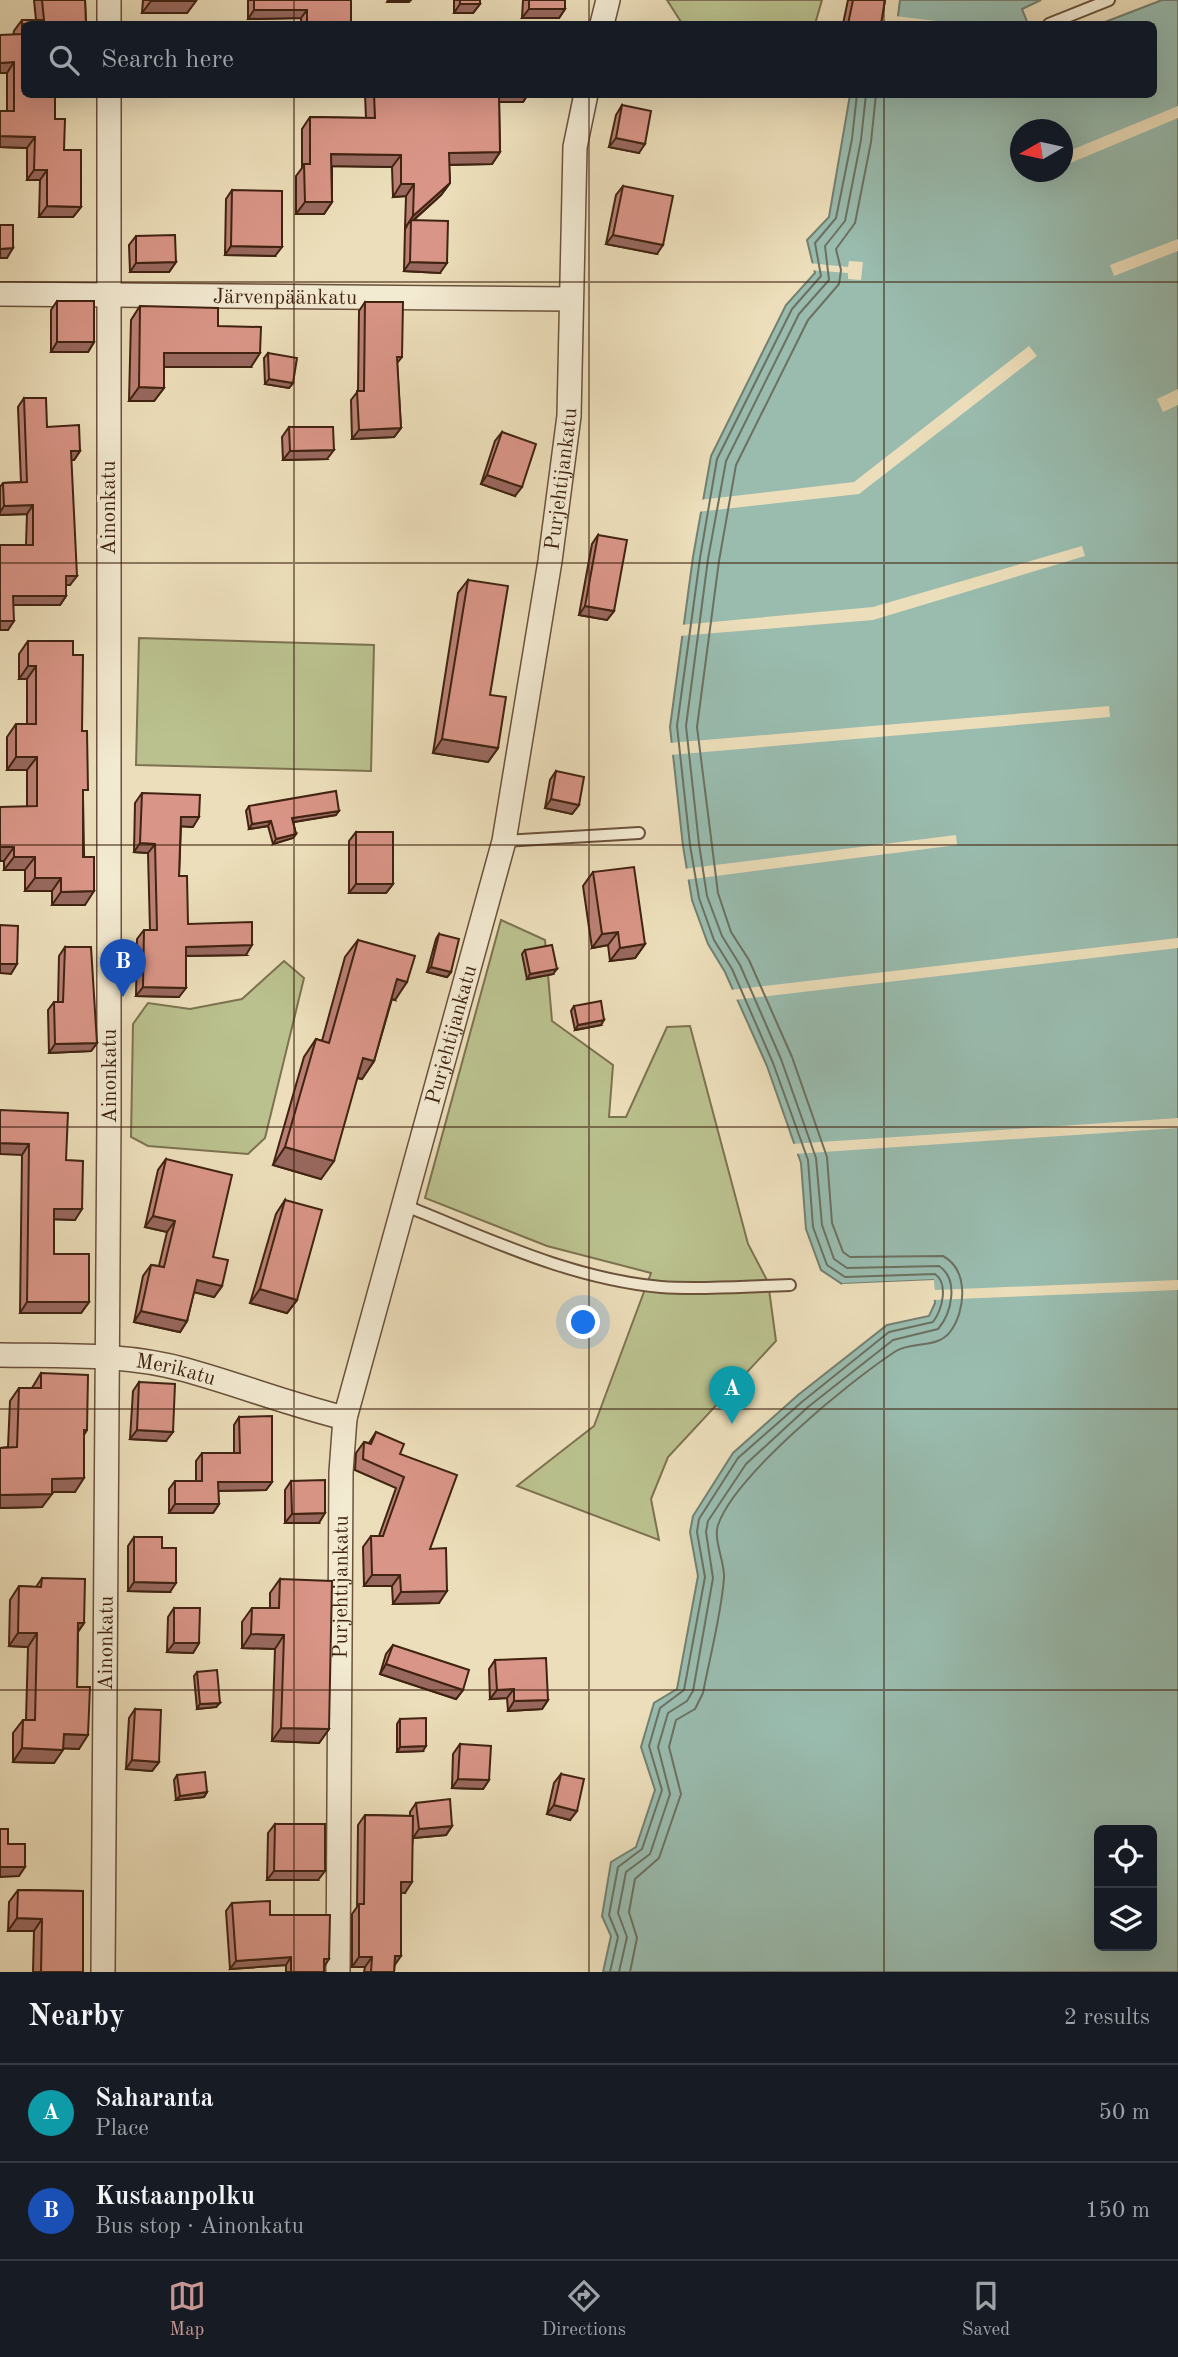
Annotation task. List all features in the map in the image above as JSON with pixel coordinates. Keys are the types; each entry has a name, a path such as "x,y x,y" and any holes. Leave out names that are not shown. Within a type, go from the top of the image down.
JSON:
{"street":[{"path":"109,0 109,21"},
{"path":"603,21 608,0"},
{"name":"Ainonkatu","path":"103,1972 105,1356 109,1076 108,98"},
{"name":"Purjehtijankatu","path":"338,1972 341,1472 345,1418 406,1206 504,841 550,561 569,416 575,147 585,98"},
{"name":"Järvenpäänkatu","path":"0,294 571,299"},
{"name":"Merikatu","path":"0,1356 105,1356 185,1369 295,1406 345,1418"}],"lane":[{"path":"1056,21 1109,0"},
{"path":"504,841 639,833"},
{"path":"406,1206 564,1269 606,1278 661,1287 790,1285"}],"green space":[{"path":"667,0 822,0 816,21 680,21"},
{"path":"139,638 374,645 371,771 136,765"},
{"path":"501,920 545,940 552,1021 613,1065 609,1117 626,1117 667,1027 690,1026 748,1244 768,1282 776,1341 668,1457 651,1499 659,1540 517,1486 594,1426 651,1273 547,1246 425,1198"},
{"path":"284,961 304,978 265,1138 248,1154 148,1146 131,1137 133,1024 148,1003 190,1009 242,999"}],"water":[{"path":"900,0 1041,0 1022,9 1027,21 897,21"},
{"path":"1162,0 1178,0 1178,1972 603,1972 611,1936 602,1916 611,1862 636,1847 655,1790 641,1747 654,1703 677,1689 698,1576 690,1532 693,1516 733,1453 798,1395 887,1325 929,1316 935,1303 933,1280 842,1284 821,1270 806,1229 801,1163 767,1066 725,972 708,944 692,900 683,846 670,727 693,557 711,456 786,305 815,273 807,240 829,217 849,98 1157,98 1157,21 1108,21"}],"pier":[{"path":"895,16 937,21 894,21"},
{"path":"1178,106 1178,118 1073,162 1073,149"},
{"path":"1178,239 1178,251 1114,276 1110,265"},
{"path":"849,261 863,262 861,280 848,279 848,273 810,270 809,263 848,267"},
{"path":"1029,346 1037,356 859,494 697,512 699,500 854,482"},
{"path":"1178,389 1178,405 1163,412 1157,399"},
{"path":"1082,546 1085,556 873,620 679,636 680,625 873,607"},
{"path":"1109,706 1110,717 670,755 669,743"},
{"path":"956,835 957,845 685,880 683,869"},
{"path":"1178,938 1178,948 734,1000 730,990"},
{"path":"1178,1118 1178,1128 794,1154 791,1144"},
{"path":"934,1280 935,1290 1178,1280 1178,1290 932,1300 930,1284 842,1287 842,1284"}],"building":[{"path":"42,0 85,0 86,21 22,21 44,20"},
{"path":"196,0 196,1 151,1"},
{"path":"254,0 351,0 351,21 307,21 307,10 254,10"},
{"path":"460,0 480,0 480,4 460,4"},
{"path":"529,0 565,0 565,9 529,9"},
{"path":"853,0 885,0 882,21 849,21"},
{"path":"21,34 21,98 55,98 55,119 65,119 64,150 81,150 81,207 47,206 47,170 34,170 35,137 0,136 0,111 14,111 14,62 0,63 0,35"},
{"path":"374,98 499,98 500,152 449,153 450,183 413,216 414,184 401,184 401,155 331,154 332,202 305,202 304,164 310,164 310,117 375,118"},
{"path":"622,105 651,111 645,144 616,138"},
{"path":"623,186 673,196 663,245 613,235"},
{"path":"232,190 282,191 282,247 231,246"},
{"path":"411,220 448,221 447,263 410,262"},
{"path":"0,225 13,225 13,248 0,249"},
{"path":"175,235 176,262 136,263 136,236"},
{"path":"57,301 94,301 94,342 57,342"},
{"path":"365,302 403,302 402,357 397,357 401,428 359,430 357,391 364,391"},
{"path":"140,306 218,308 218,326 261,327 260,353 164,353 164,388 139,387"},
{"path":"268,353 297,358 293,383 269,379"},
{"path":"24,398 46,398 47,427 79,425 80,451 71,451 77,576 66,576 66,596 13,596 14,621 0,621 0,545 33,545 33,505 4,506 3,483 27,482"},
{"path":"289,427 333,427 334,450 290,451"},
{"path":"502,432 536,444 522,487 487,475"},
{"path":"598,535 627,540 614,611 585,606"},
{"path":"468,580 508,586 490,695 506,697 498,748 442,739"},
{"path":"28,641 73,641 73,655 83,655 82,731 87,731 88,790 83,790 83,857 94,857 94,891 61,892 61,878 35,878 35,857 14,857 14,847 0,847 0,807 37,806 37,757 16,757 16,724 36,724 36,666 28,666"},
{"path":"556,771 584,777 579,805 551,799"},
{"path":"336,791 339,811 292,818 296,834 276,839 271,821 252,824 249,806"},
{"path":"142,793 200,795 199,817 181,817 179,876 187,876 188,924 252,922 252,945 186,947 186,988 143,987 144,930 157,930 155,844 140,843"},
{"path":"356,832 393,832 393,884 356,884"},
{"path":"634,867 645,944 620,948 618,932 602,934 593,872"},
{"path":"0,925 18,926 17,964 0,964"},
{"path":"439,934 459,939 451,972 431,967"},
{"path":"358,940 415,956 407,982 397,979 374,1061 363,1058 334,1161 285,1147 316,1039 329,1043"},
{"path":"552,945 557,969 530,974 525,950"},
{"path":"65,947 91,947 97,1043 55,1044 54,1002 63,1002"},
{"path":"601,1001 604,1020 578,1025 574,1006"},
{"path":"0,1110 68,1113 66,1160 83,1161 82,1209 54,1209 54,1254 89,1254 89,1302 27,1302 29,1144 0,1143"},
{"path":"166,1159 232,1175 213,1257 228,1260 222,1286 197,1280 187,1321 141,1311 151,1265 164,1267 175,1221 153,1216"},
{"path":"285,1200 322,1210 297,1300 260,1289"},
{"path":"41,1373 88,1375 84,1478 52,1479 52,1494 0,1495 0,1448 17,1447 19,1388 41,1388"},
{"path":"139,1382 175,1384 173,1432 137,1430"},
{"path":"272,1416 272,1482 218,1482 219,1504 175,1504 175,1481 202,1481 202,1453 240,1453 239,1417"},
{"path":"376,1432 404,1444 400,1454 457,1475 430,1549 446,1548 447,1591 401,1592 400,1575 372,1575 371,1536 383,1536 404,1477 363,1459 364,1442 371,1444"},
{"path":"325,1480 325,1513 292,1514 291,1481"},
{"path":"134,1537 162,1537 162,1548 176,1548 176,1583 134,1582"},
{"path":"42,1578 85,1579 84,1623 78,1623 77,1687 90,1687 88,1735 64,1734 63,1750 22,1748 23,1720 35,1720 37,1633 18,1633 19,1586 41,1587"},
{"path":"280,1579 332,1581 329,1729 281,1728 284,1635 251,1634 252,1608 279,1608"},
{"path":"174,1608 200,1608 199,1643 174,1643"},
{"path":"393,1645 469,1670 463,1690 386,1664"},
{"path":"546,1658 548,1700 514,1701 514,1689 497,1690 495,1660"},
{"path":"217,1670 220,1703 200,1704 197,1672"},
{"path":"135,1709 161,1710 159,1762 132,1760"},
{"path":"426,1718 426,1746 400,1747 400,1719"},
{"path":"460,1744 491,1746 489,1780 458,1779"},
{"path":"205,1772 207,1792 180,1796 177,1775"},
{"path":"561,1774 584,1779 577,1811 554,1805"},
{"path":"450,1799 452,1826 419,1829 416,1803"},
{"path":"365,1815 413,1816 412,1882 401,1882 401,1956 395,1956 394,1972 371,1972 372,1957 359,1957 359,1904 364,1904"},
{"path":"275,1824 325,1824 325,1871 274,1871"},
{"path":"0,1829 8,1829 8,1844 25,1844 25,1867 0,1867"},
{"path":"18,1890 83,1891 83,1972 41,1972 42,1919 17,1918"},
{"path":"270,1901 270,1915 330,1915 329,1959 324,1959 324,1972 291,1972 291,1957 236,1961 232,1903"}],"place":[{"name":"Kustaanpolku","path":"123,997"},
{"name":"Saharanta","path":"732,1424"}]}
